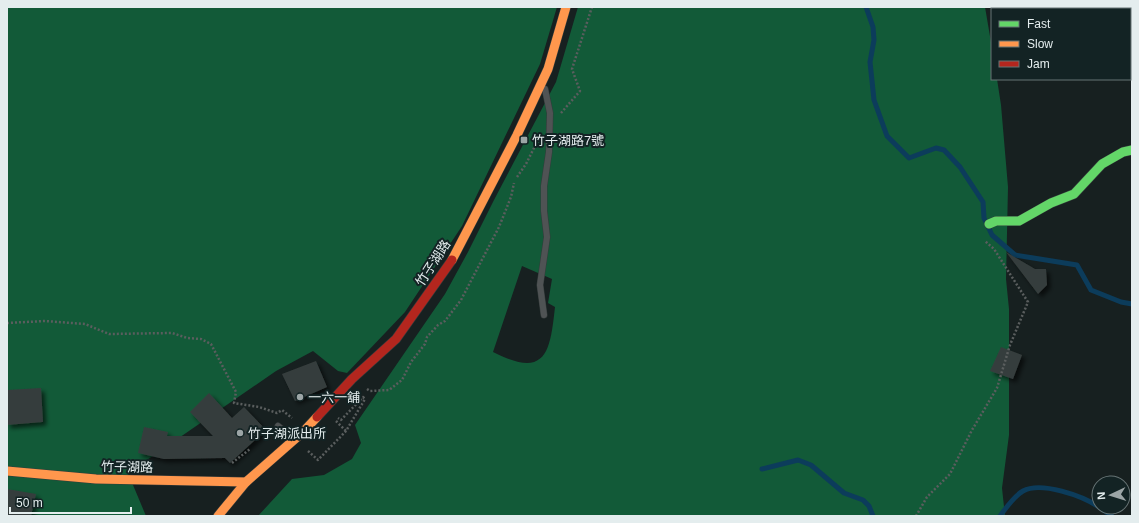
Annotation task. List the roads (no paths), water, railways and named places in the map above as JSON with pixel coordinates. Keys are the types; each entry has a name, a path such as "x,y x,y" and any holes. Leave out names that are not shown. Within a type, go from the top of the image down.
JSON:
{"main road":[{"name":"竹子湖路","path":"218,516 246,482 294,440 352,379 396,339 453,259 517,135 548,69 566,7"},
{"path":"985,226 996,221 1019,222 1051,203 1074,194 1102,164 1123,152 1132,150"},
{"name":"竹子湖路","path":"7,471 96,479 246,482"}],"lane":[{"path":"543,78 550,113 549,152 544,186 544,211 547,237 540,285 544,315"},
{"path":"278,426 294,440"}],"waterway":[{"path":"866,7 873,27 874,40 870,62 874,100 887,136 909,158 936,148 944,150 960,167 983,202 984,218 992,235 1015,255 1077,265 1091,290 1121,302 1132,304"},
{"path":"762,469 798,460 811,465 844,493 863,500 869,506 873,516"},
{"path":"1000,516 1016,496 1031,488 1062,491 1073,494 1091,502"}],"place":[{"name":"竹子湖路7號","path":"524,140"},
{"name":"一六一舖","path":"300,397"},
{"name":"竹子湖派出所","path":"240,433"}]}
